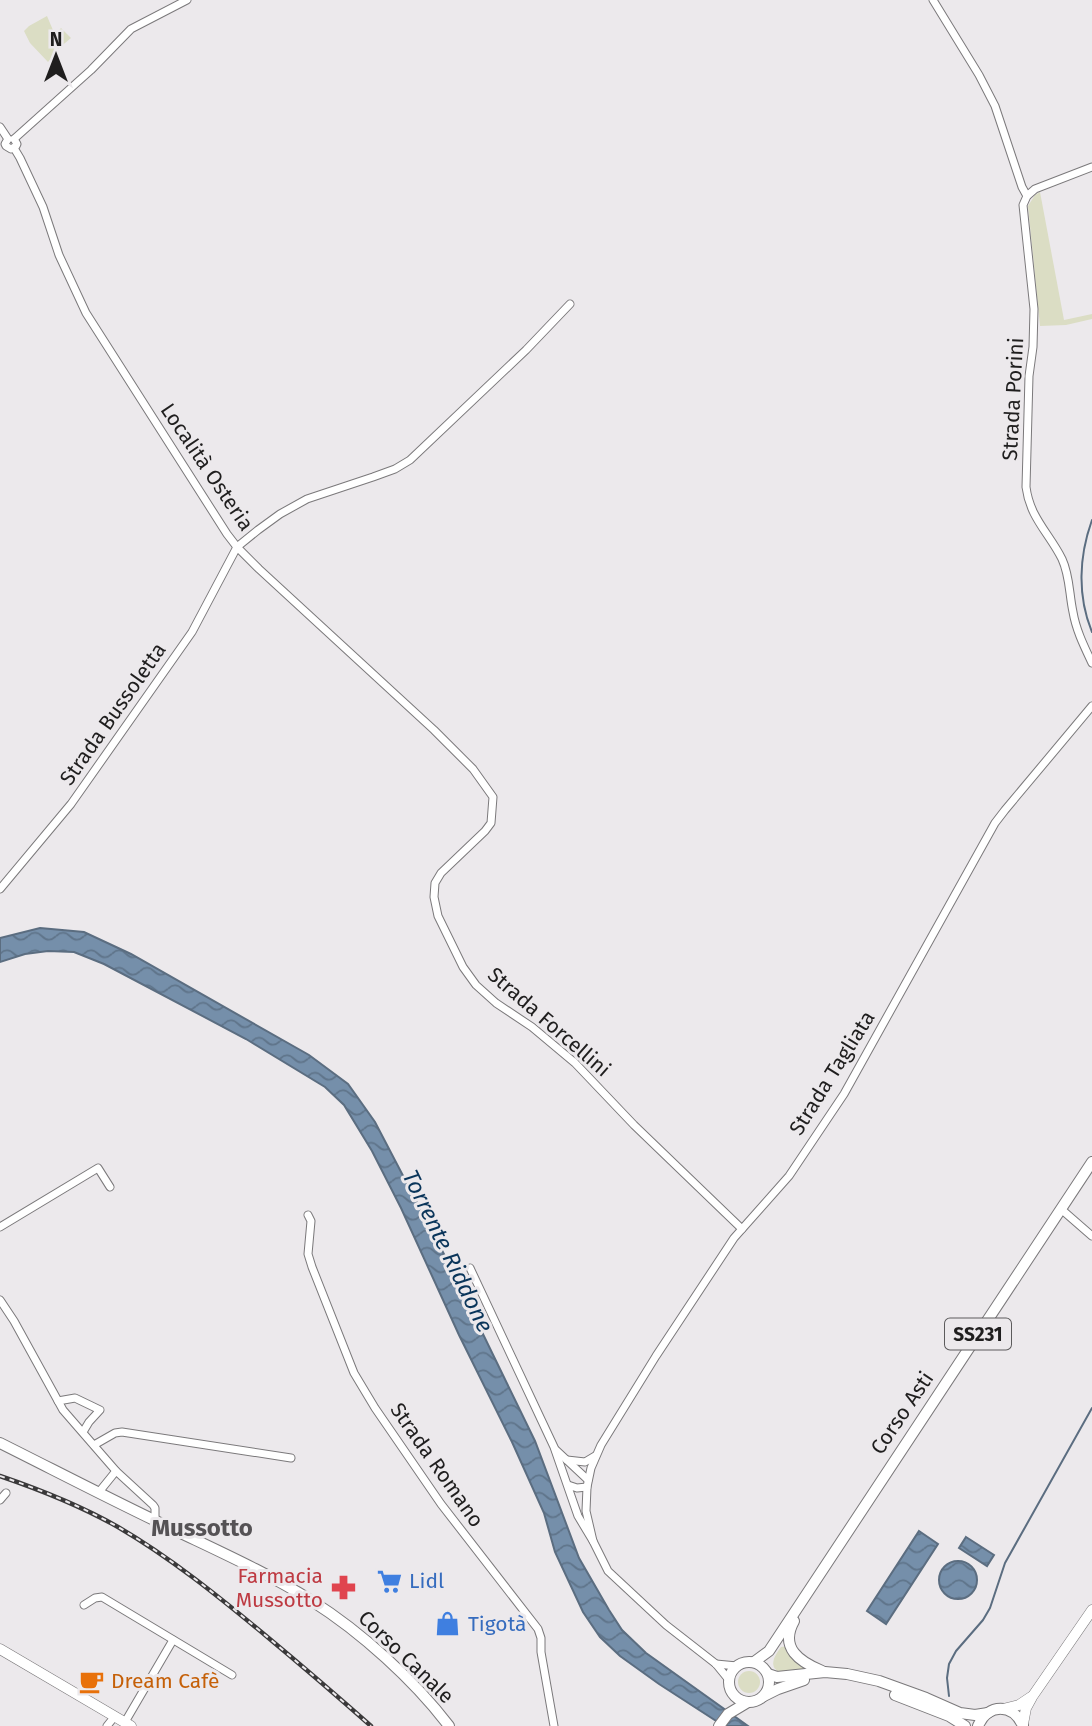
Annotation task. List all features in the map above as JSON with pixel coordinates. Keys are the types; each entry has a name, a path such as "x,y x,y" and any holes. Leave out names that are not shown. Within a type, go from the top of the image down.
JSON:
{"main road":[{"name":"Corso Asti","path":"769,1651 1092,1162"},
{"name":"Corso Canale","path":"0,1443 275,1580 311,1601 336,1617 386,1659 449,1726"},
{"path":"825,1672 797,1657 791,1649 791,1627 858,1526 864,1506"},
{"name":"SS231","path":"737,1666 748,1661 754,1662 769,1651"},
{"name":"SS231","path":"764,1696 769,1686 769,1651"},
{"path":"754,1662 767,1673 777,1677 825,1672 847,1674 879,1681 960,1713 988,1713"},
{"path":"725,1717 733,1670 737,1666"},
{"path":"725,1717 748,1702 760,1700 778,1689 807,1680 833,1678 847,1679 881,1689 949,1716 965,1726"},
{"path":"730,1685 738,1699 748,1702"},
{"path":"978,1726 982,1717 1003,1709 1015,1714 1023,1725"}],"street":[{"path":"9,144 91,70 131,29 187,0"},
{"path":"933,0 995,106 1027,196 1035,189 1092,167"},
{"name":"Località Osteria","path":"0,127 20,158 43,207 64,265 86,313 237,547 280,514 307,499 395,469 410,460 526,350 570,304"},
{"name":"Strada Porini","path":"1027,196 1023,205 1034,309 1026,488 1035,517 1062,558 1067,571 1076,626 1092,663"},
{"name":"Strada Bussoletta","path":"0,889 72,804 192,632 237,547"},
{"name":"Strada Forcellini","path":"237,547 453,749 473,769 493,797 491,823 441,873 435,883 434,897 438,916 463,967 476,985 575,1063 634,1125 742,1228"},
{"name":"Strada Tagliata","path":"593,1541 586,1511 587,1484 601,1445 726,1249 789,1176 844,1094 995,823 1092,706"},
{"path":"0,1227 98,1168 110,1187"},
{"path":"1060,1209 1092,1236"},
{"name":"Strada Romano","path":"308,1214 311,1222 308,1254 354,1373 441,1504 538,1629 554,1726"},
{"name":"Strada Tagliata","path":"470,1268 554,1447 578,1516 607,1571 666,1625 716,1664 730,1685"},
{"path":"0,1300 63,1410 116,1471 153,1505 155,1521"},
{"path":"58,1401 75,1398 100,1410 83,1432"},
{"path":"94,1445 122,1432 291,1458"},
{"name":"Strada Tagliata","path":"554,1447 587,1484"},
{"path":"566,1460 585,1462 596,1455"},
{"path":"99,1492 116,1471"},
{"path":"568,1485 576,1488 587,1484"},
{"path":"0,1500 6,1493"},
{"path":"84,1605 102,1597 232,1675"},
{"path":"1023,1725 1026,1707 1032,1697 1092,1611"},
{"path":"0,1649 128,1724 173,1640"},
{"path":"716,1664 737,1666"},
{"path":"1003,1709 1019,1705 1032,1697"},
{"path":"107,1726 115,1716"}],"green space":[{"path":"47,16 55,35 61,28 71,38 48,62 30,43 24,31"},
{"path":"1040,192 1064,320 1092,314 1092,319 1066,325 1040,326 1028,206"},
{"path":"788,1646 810,1668 779,1672 776,1670 773,1664 777,1653 781,1647"},
{"path":"745,1671 753,1671 760,1678 760,1686 753,1693 745,1693 738,1686 738,1678"}],"water":[{"path":"40,928 84,932 131,954 309,1055 348,1084 375,1122 446,1258 535,1441 579,1558 609,1610 622,1630 646,1653 748,1726 724,1726 659,1684 620,1656 600,1637 583,1612 555,1552 544,1513 512,1442 401,1208 372,1151 344,1105 325,1087 246,1039 104,964 74,952 48,951 25,954 0,962 0,938"},
{"path":"919,1531 938,1544 886,1624 867,1611"},
{"path":"966,1537 994,1555 987,1566 959,1548"},
{"path":"958,1561 971,1567 977,1580 971,1593 958,1599 945,1593 939,1580 945,1567"}],"waterway":[{"path":"1092,520 1082,562 1082,590 1092,632"},
{"path":"949,1696 949,1664 990,1608 1005,1563 1092,1408"}],"railway":[{"path":"0,1476 90,1512 157,1551 247,1620 371,1726"}],"place":[{"name":"Lidl","path":"389,1581"},
{"name":"Farmacia Mussotto","path":"343,1588"},
{"name":"Tigotà","path":"448,1624"},
{"name":"Dream Cafè","path":"91,1681"}],"district":[{"name":"Mussotto","path":"202,1528"}],"water label":[{"name":"Torrente Riddone","path":"448,1251"}]}
